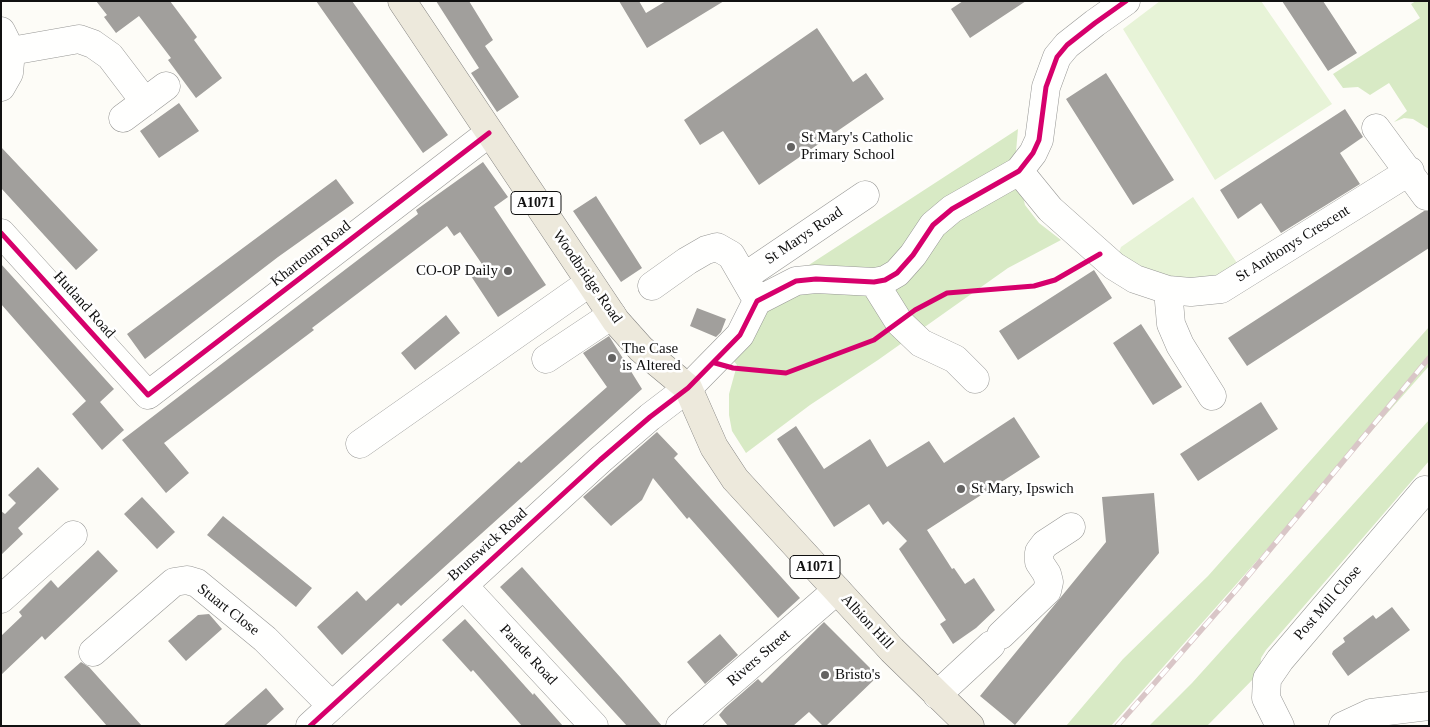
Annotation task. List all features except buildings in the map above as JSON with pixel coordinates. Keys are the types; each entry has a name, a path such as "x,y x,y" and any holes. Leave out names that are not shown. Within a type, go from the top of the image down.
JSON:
{"main road":[{"name":"Woodbridge Road","path":"402,1 612,315 642,349 688,388"},
{"name":"Albion Hill","path":"688,388 714,446 735,479 837,590 937,695 970,726"}],"street":[{"name":"St Marys Road","path":"758,301 796,281 816,279 874,282 885,280 897,273 913,255 933,225 952,209 1019,172 1033,153 1039,140 1046,87 1057,57 1088,28 1126,1"},
{"path":"1,87 9,73 6,41 79,39 93,44 110,56 156,94 123,118"},
{"path":"1376,128 1410,171 1426,196"},
{"name":"Khartoum Road","path":"148,395 489,133"},
{"name":"St Anthonys Crescent","path":"1019,172 1050,209 1114,266 1135,279 1168,290 1191,292 1220,289 1410,171"},
{"name":"St Marys Road","path":"744,277 865,195"},
{"name":"Hutland Road","path":"1,233 148,395"},
{"path":"652,286 693,257 717,247 731,255 758,301 740,335 688,388"},
{"path":"874,282 904,328 921,344 955,359 975,379"},
{"path":"360,444 589,283"},
{"path":"1168,290 1171,324 1180,345 1212,396"},
{"path":"546,359 612,315"},
{"name":"Brunswick Road","path":"310,726 462,584 650,417 688,388"},
{"name":"Post Mill Close","path":"1280,726 1266,698 1267,679 1280,660 1425,490"},
{"path":"937,695 1047,591 1049,582 1047,574 1039,562 1039,552 1045,544 1070,527"},
{"path":"1,599 73,535"},
{"name":"Stuart Close","path":"93,652 174,582 187,580 197,583 266,639 332,706"},
{"name":"Parade Road","path":"462,584 594,726"},
{"name":"Rivers Street","path":"680,726 837,590"},
{"path":"1342,726 1371,713 1429,706"}],"green space":[{"path":"1160,1 1261,1 1332,104 1215,180 1123,29"},
{"path":"1416,1 1427,1 1429,5 1429,129 1413,119 1404,118 1394,122 1407,111 1389,83 1370,95 1358,87 1343,88 1333,74 1420,18 1411,4"},
{"path":"1018,129 1015,163 1025,205 1039,223 1061,240 1008,268 878,360 810,405 746,453 732,431 729,415 729,394 737,365 720,344 795,274"},
{"path":"1193,197 1245,275 1221,289 1114,266 1121,247"},
{"path":"1429,327 1429,366 1111,726 1066,726 1123,659 1208,576"},
{"path":"1429,420 1429,461 1266,650 1261,658 1260,672 1207,726 1149,726 1192,683"}],"railway":[{"path":"1117,726 1238,588 1429,358"}],"cycle path":[{"path":"310,726 600,460 650,417 688,388 740,335 757,301 796,281 816,279 874,282 885,280 897,273 913,255 933,225 952,209 1019,171 1033,153 1039,140 1046,87 1057,57 1067,45 1126,1"},
{"path":"1,233 148,395 489,133"},
{"path":"715,363 733,368 786,373 874,340 915,310 947,293 1034,286 1055,280 1100,254"}],"place":[{"name":"St Mary's Catholic Primary School","path":"791,147"},
{"name":"CO-OP Daily","path":"508,271"},
{"name":"The Case is Altered","path":"612,358"},
{"name":"St Mary, Ipswich","path":"961,489"},
{"name":"Bristo's","path":"825,675"}]}
